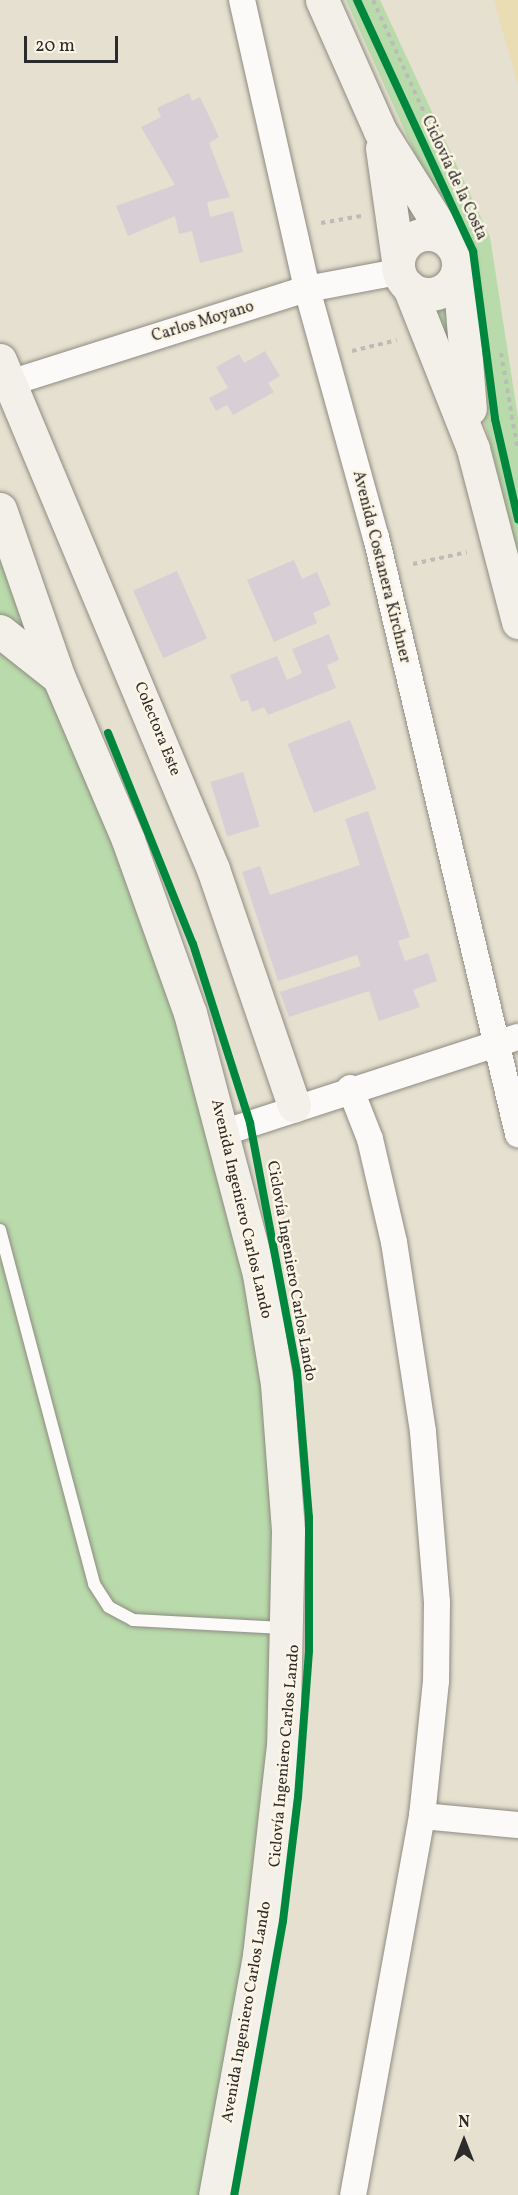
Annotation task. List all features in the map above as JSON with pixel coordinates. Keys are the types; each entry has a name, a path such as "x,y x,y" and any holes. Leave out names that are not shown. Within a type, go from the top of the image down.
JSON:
{"street":[{"name":"Avenida Costanera Kirchner","path":"242,0 307,289 376,537 507,1039 518,1134"},
{"path":"322,0 380,131 455,254 473,450"},
{"path":"380,131 402,274 430,332 473,450 518,622"},
{"path":"402,274 406,243 425,234 455,254"},
{"path":"402,274 427,294 446,288 455,254"},
{"name":"Carlos Moyano","path":"5,372 307,289 402,274"},
{"name":"Colectora Este","path":"5,372 213,869 294,1106"},
{"name":"Avenida Ingeniero Carlos Lando","path":"0,509 59,678 174,962 225,1132 259,1274 277,1384 288,1629 283,1744 259,1956 214,2195"},
{"name":"Avenida Ingeniero Carlos Lando","path":"0,631 59,678"},
{"path":"225,1132 294,1106 507,1039"},
{"path":"350,1088 370,1139 394,1242 423,1432 437,1602 436,1681 422,1816 353,2195"},
{"path":"422,1816 518,1825"}],"lane":[{"path":"0,1230 94,1584 109,1607 133,1620 288,1629"}],"path":[{"path":"344,352 430,332"},
{"path":"408,565 472,551"}],"green space":[{"path":"346,0 380,0 490,237 518,418 518,556 421,167"},
{"path":"410,197 432,229 419,227 404,236 400,200"},
{"path":"451,291 457,392 422,299"},
{"path":"0,503 190,1013 277,1384 288,1629 214,2195 0,2195"}],"sand":[{"path":"494,0 518,0 518,86"}],"building":[{"path":"189,93 192,101 200,97 219,137 209,143 230,197 207,202 210,217 233,211 243,252 200,263 192,231 179,234 175,216 128,236 116,206 175,185 141,127 161,117 157,108"},
{"path":"265,351 280,376 268,383 274,392 233,415 227,405 216,411 209,398 228,388 216,367 239,354 244,363"},
{"path":"294,560 302,579 317,572 331,605 313,613 317,623 274,642 247,580"},
{"path":"177,571 207,639 163,658 133,591"},
{"path":"329,634 339,660 327,665 336,688 268,715 264,707 252,712 248,700 241,702 230,675 277,656 287,680 302,673 292,649"},
{"path":"350,720 377,789 314,813 287,744"},
{"path":"243,772 260,827 227,836 210,782"},
{"path":"368,811 410,937 398,941 405,961 428,953 437,981 413,990 420,1007 379,1021 369,991 289,1017 280,992 361,966 357,955 278,981 242,872 260,866 270,895 360,865 345,819"}],"cycle path":[{"name":"Ciclovía de la Costa","path":"357,0 473,251 495,419 518,519"},
{"name":"Ciclovía Ingeniero Carlos Lando","path":"108,733 193,944 250,1123 297,1372 309,1517 309,1651 298,1797 283,1921 234,2195"}]}
